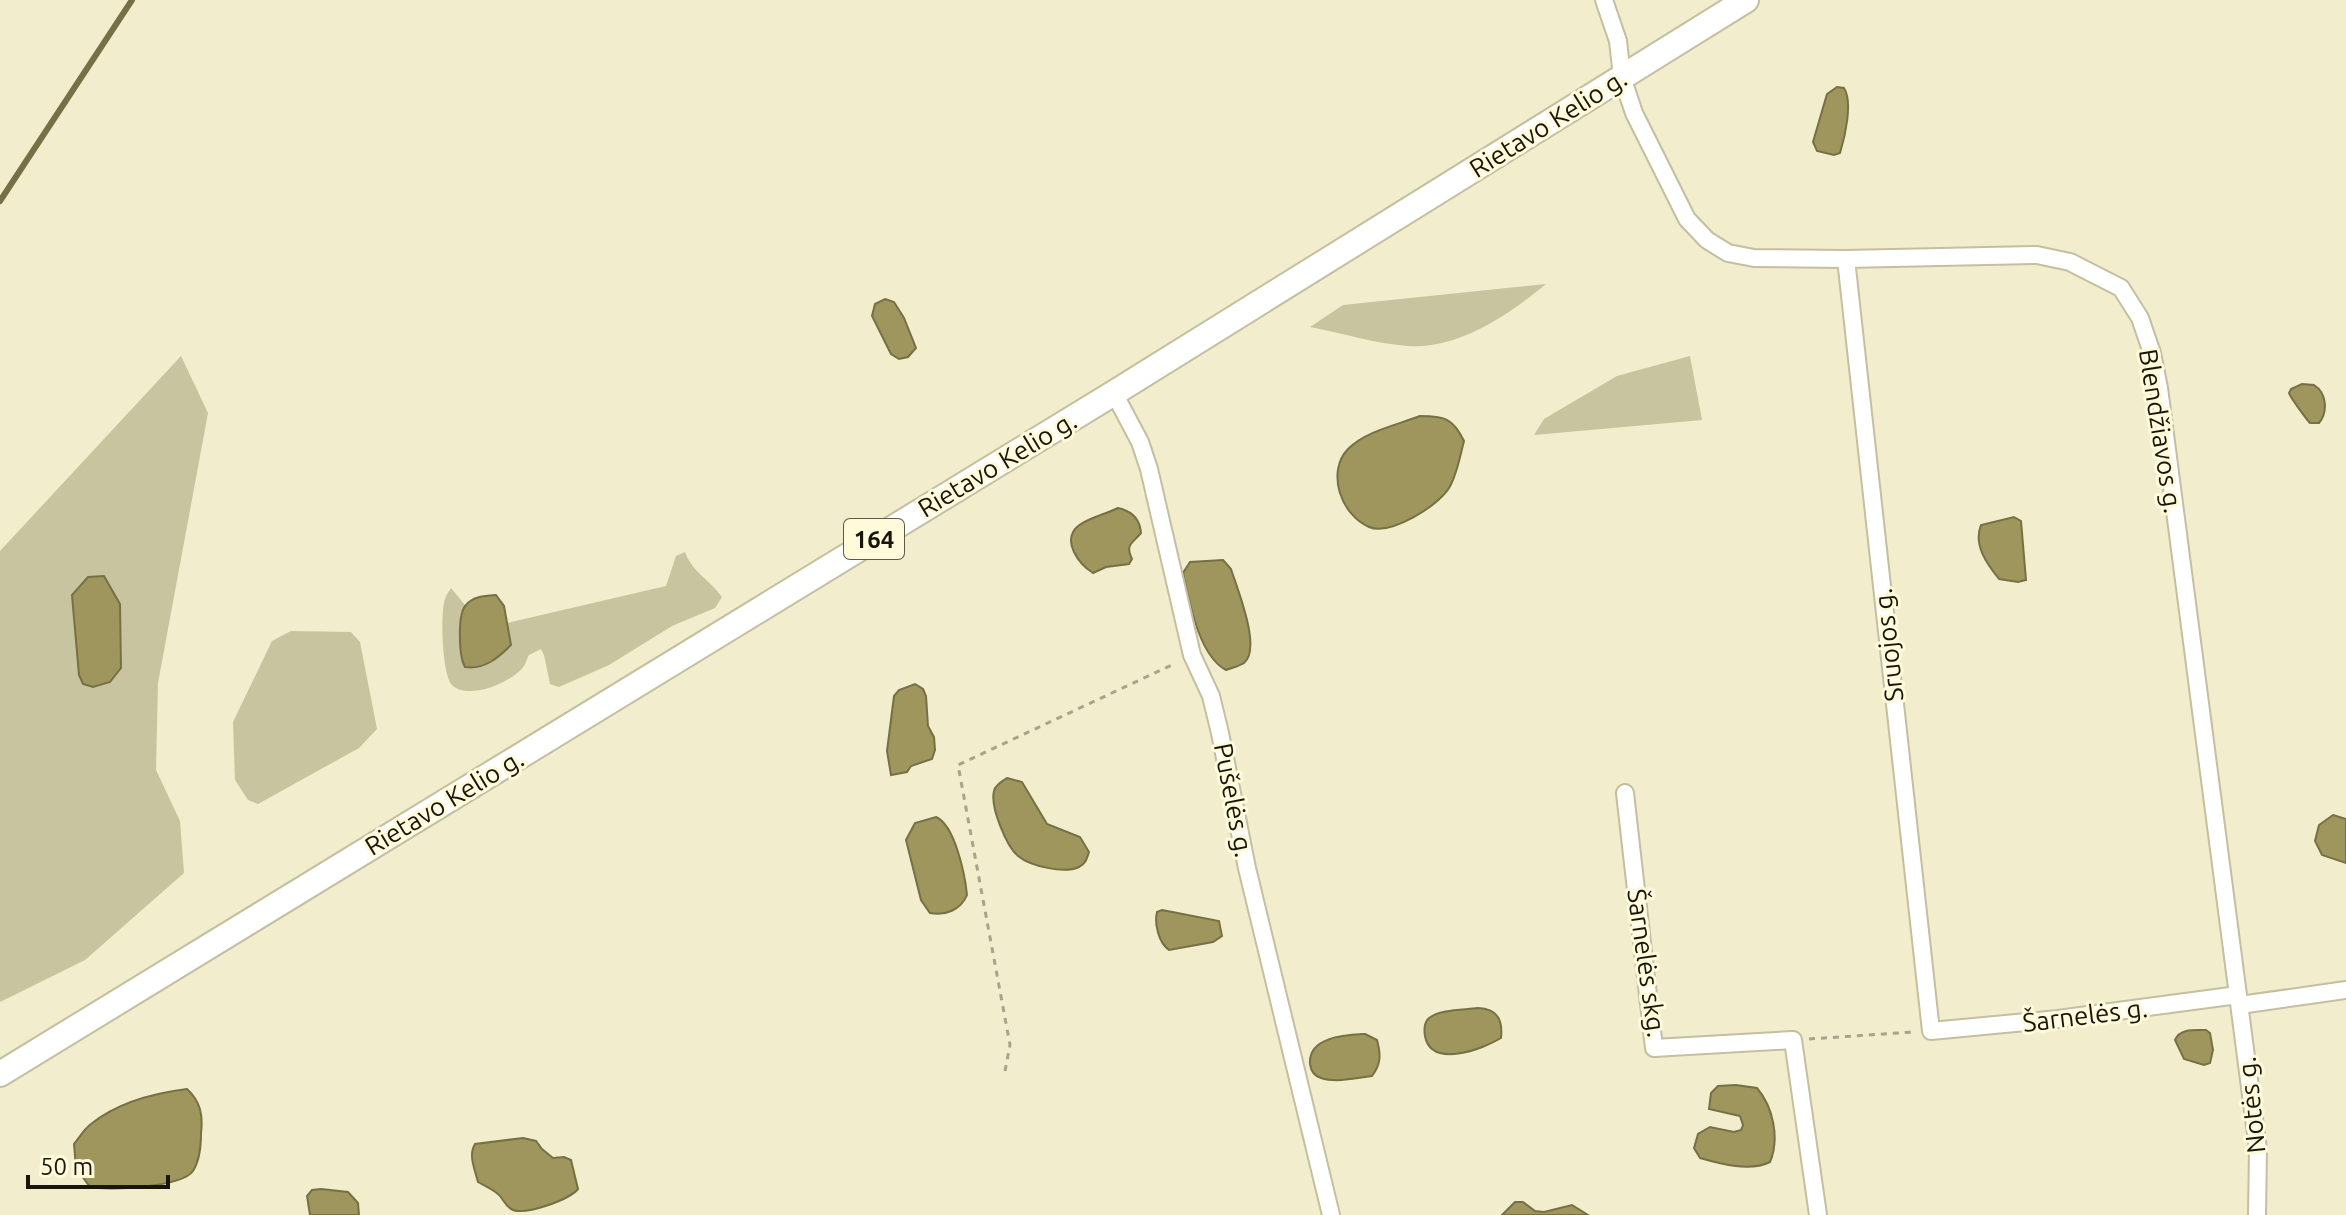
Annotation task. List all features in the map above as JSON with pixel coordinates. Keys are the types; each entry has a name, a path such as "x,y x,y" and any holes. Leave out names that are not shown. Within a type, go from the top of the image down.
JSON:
{"main road":[{"name":"Rietavo Kelio g.","path":"0,1074 1114,393 1746,0"}],"street":[{"name":"Blendžiavos g.","path":"1604,0 1618,41 1622,77 1634,113 1668,185 1687,219 1707,240 1728,253 1754,258 1846,259 2037,255 2070,262 2121,288 2140,318 2152,353 2159,388 2239,1000"},
{"name":"Sruojos g.","path":"1846,259 1931,1031"},
{"name":"Pušelės g.","path":"1114,393 1140,442 1149,469 1192,655 1211,696 1247,868 1331,1215"},
{"name":"Šarnelės skg.","path":"1625,793 1654,1048 1793,1040"},
{"name":"Šarnelės g.","path":"1931,1031 2346,990"},
{"name":"Notės g.","path":"2239,1000 2258,1149 2257,1215"},
{"path":"1793,1040 1818,1215"}],"path":[{"path":"1005,1071 1010,1045 958,765 1192,655"},
{"path":"1793,1040 1931,1031"}],"shaded area":[{"path":"1837,87 1844,88 1847,94 1848,110 1840,153 1834,155 1817,151 1813,142 1827,94"},
{"path":"1546,284 1482,328 1427,346 1384,343 1310,327 1343,305"},
{"path":"885,299 894,302 916,348 908,357 899,359 891,354 872,316 875,304"},
{"path":"181,356 208,413 158,683 156,770 180,821 184,873 85,960 0,1002 0,551"},
{"path":"1690,356 1702,420 1534,435 1544,419 1617,376"},
{"path":"2302,384 2314,385 2322,393 2324,414 2319,423 2310,423 2289,393"},
{"path":"1420,416 1447,420 1456,427 1464,441 1452,483 1435,503 1413,518 1389,527 1369,527 1359,521 1344,503 1338,481 1341,458 1364,438"},
{"path":"1118,508 1134,516 1139,524 1141,533 1129,547 1132,559 1129,564 1106,567 1093,573 1074,552 1073,532 1087,521"},
{"path":"2014,517 2021,521 2026,580 2018,582 1999,579 1986,561 1979,540 1981,525"},
{"path":"685,552 692,565 722,597 715,608 672,626 609,665 559,687 550,684 541,649 529,655 518,672 490,688 468,691 452,685 446,669 442,629 443,606 451,588 465,605 460,616 511,646 507,623 666,586 676,556"},
{"path":"1223,560 1231,569 1242,603 1250,645 1249,656 1244,663 1226,670 1217,663 1202,641 1183,573 1190,562"},
{"path":"104,576 120,604 121,668 110,682 93,687 83,684 79,675 72,595 88,577"},
{"path":"496,595 504,606 511,645 484,665 465,667 460,636 463,610 476,598"},
{"path":"291,631 351,632 360,642 377,729 359,748 258,804 248,800 235,780 233,722 272,641"},
{"path":"915,684 923,689 926,696 928,726 934,737 935,750 932,759 911,766 907,772 891,775 887,751 894,696 899,690"},
{"path":"1007,778 1022,782 1047,824 1080,837 1089,852 1083,864 1065,870 1047,868 1023,860 1013,851 1000,825 993,798 996,787"},
{"path":"2333,815 2346,819 2346,863 2322,855 2315,841 2319,825"},
{"path":"936,817 943,822 954,840 967,895 957,908 941,914 930,913 921,900 906,840 915,823"},
{"path":"1162,910 1219,921 1222,936 1213,942 1169,950 1162,943 1157,927 1157,912"},
{"path":"1490,1010 1497,1016 1501,1038 1458,1054 1437,1052 1429,1046 1424,1032 1429,1018 1446,1011"},
{"path":"2188,1030 2206,1030 2210,1033 2213,1050 2210,1063 2204,1065 2184,1059 2175,1040 2177,1036"},
{"path":"1365,1034 1377,1040 1379,1050 1379,1063 1372,1076 1333,1080 1313,1073 1311,1055 1322,1042"},
{"path":"1718,1086 1757,1088 1771,1113 1774,1143 1770,1162 1745,1167 1726,1165 1700,1158 1694,1148 1698,1134 1710,1127 1734,1132 1741,1130 1740,1116 1709,1109 1711,1093"},
{"path":"187,1089 198,1104 202,1121 200,1153 193,1171 175,1181 161,1184 128,1188 90,1187 76,1168 74,1144 86,1128 124,1105 149,1096"},
{"path":"523,1138 536,1141 553,1158 571,1160 578,1189 547,1206 519,1211 511,1209 498,1194 478,1182 472,1158 475,1144"},
{"path":"312,1190 348,1192 358,1203 359,1215 310,1215 307,1196"},
{"path":"1515,1202 1523,1202 1535,1211 1544,1212 1572,1205 1588,1215 1502,1215"}],"waterway":[{"path":"0,201 132,0"}]}
